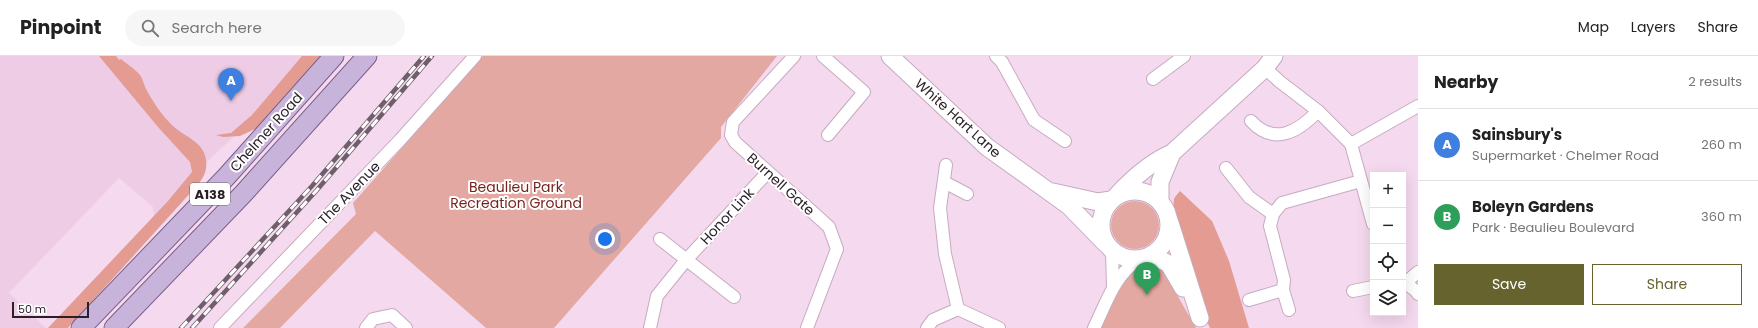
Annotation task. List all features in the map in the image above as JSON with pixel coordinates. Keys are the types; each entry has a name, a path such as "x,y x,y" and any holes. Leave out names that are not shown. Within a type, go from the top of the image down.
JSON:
{"main road":[{"name":"Chelmer Road","path":"81,328 227,176 334,56"},
{"name":"Chelmer Road","path":"114,328 243,194 367,56"}],"street":[{"name":"The Avenue","path":"220,328 400,140 475,56"},
{"name":"Burnell Gate","path":"794,56 733,122 731,135 735,142 829,227 837,249 807,328"},
{"path":"823,56 864,92 828,135"},
{"name":"White Hart Lane","path":"890,56 987,147 1069,206 1109,247"},
{"path":"996,56 1002,62 1034,120 1065,140"},
{"path":"1153,79 1184,56"},
{"path":"1113,287 1109,247 1101,231 1100,219 1105,208 1130,181 1157,160 1172,153 1270,62 1279,81 1318,111 1351,144 1370,213"},
{"path":"1351,144 1418,106"},
{"path":"1251,121 1259,130 1276,135 1295,131 1318,111"},
{"path":"1160,202 1160,182 1172,153"},
{"path":"946,165 941,215 945,254 958,309"},
{"path":"1226,168 1249,197 1273,214"},
{"name":"Honor Link","path":"650,328 657,296 686,260 768,172"},
{"path":"1289,310 1283,290 1284,280 1270,226 1273,214 1282,203 1361,181"},
{"path":"944,182 967,194"},
{"name":"White Hart Lane","path":"1049,191 1098,202 1115,197"},
{"path":"1115,197 1130,191 1143,191 1152,195 1160,202 1169,219 1202,323"},
{"path":"1094,328 1113,287 1128,267 1158,250 1165,241 1169,228 1169,219"},
{"path":"660,239 734,297"},
{"path":"1109,247 1124,258 1145,257 1169,264 1202,323"},
{"path":"1406,281 1418,272"},
{"path":"1406,284 1418,294"},
{"path":"1353,291 1370,288"},
{"path":"1249,300 1283,290"},
{"path":"926,328 933,320 958,309 999,328"},
{"path":"366,328 373,319 392,315 406,328"}],"shaded area":[{"path":"0,56 305,56 243,128 198,170 154,216 153,207 119,178 9,293 46,328 0,328"},
{"path":"99,56 116,56 119,60 121,59 138,73 158,109 165,118 178,130 198,144 202,149 206,160 206,169 196,187 68,328 48,328 168,201 192,172 190,162 158,127"},
{"path":"302,56 323,56 257,128 240,136 223,137 216,135 231,133 252,115"},
{"path":"1180,191 1212,221 1229,261 1249,328 1210,328 1187,263 1177,225 1174,210 1174,199"}],"green space":[{"name":"Beaulieu Park Recreation Ground","path":"483,56 777,56 721,127 721,138 554,328 486,328 375,231 280,328 243,328 356,214 353,203"},
{"path":"1130,201 1140,201 1152,208 1159,220 1159,230 1152,242 1140,249 1130,249 1122,245 1115,238 1111,230 1111,220 1115,212 1122,205"},
{"path":"1148,262 1157,266 1164,272 1196,328 1099,328 1130,270 1138,265"}],"railway":[{"path":"181,328 312,186 424,56"},
{"path":"192,328 317,190 432,56"}],"place":[{"name":"Sainsbury's","path":"231,101"},
{"name":"Boleyn Gardens","path":"1147,295"}]}
